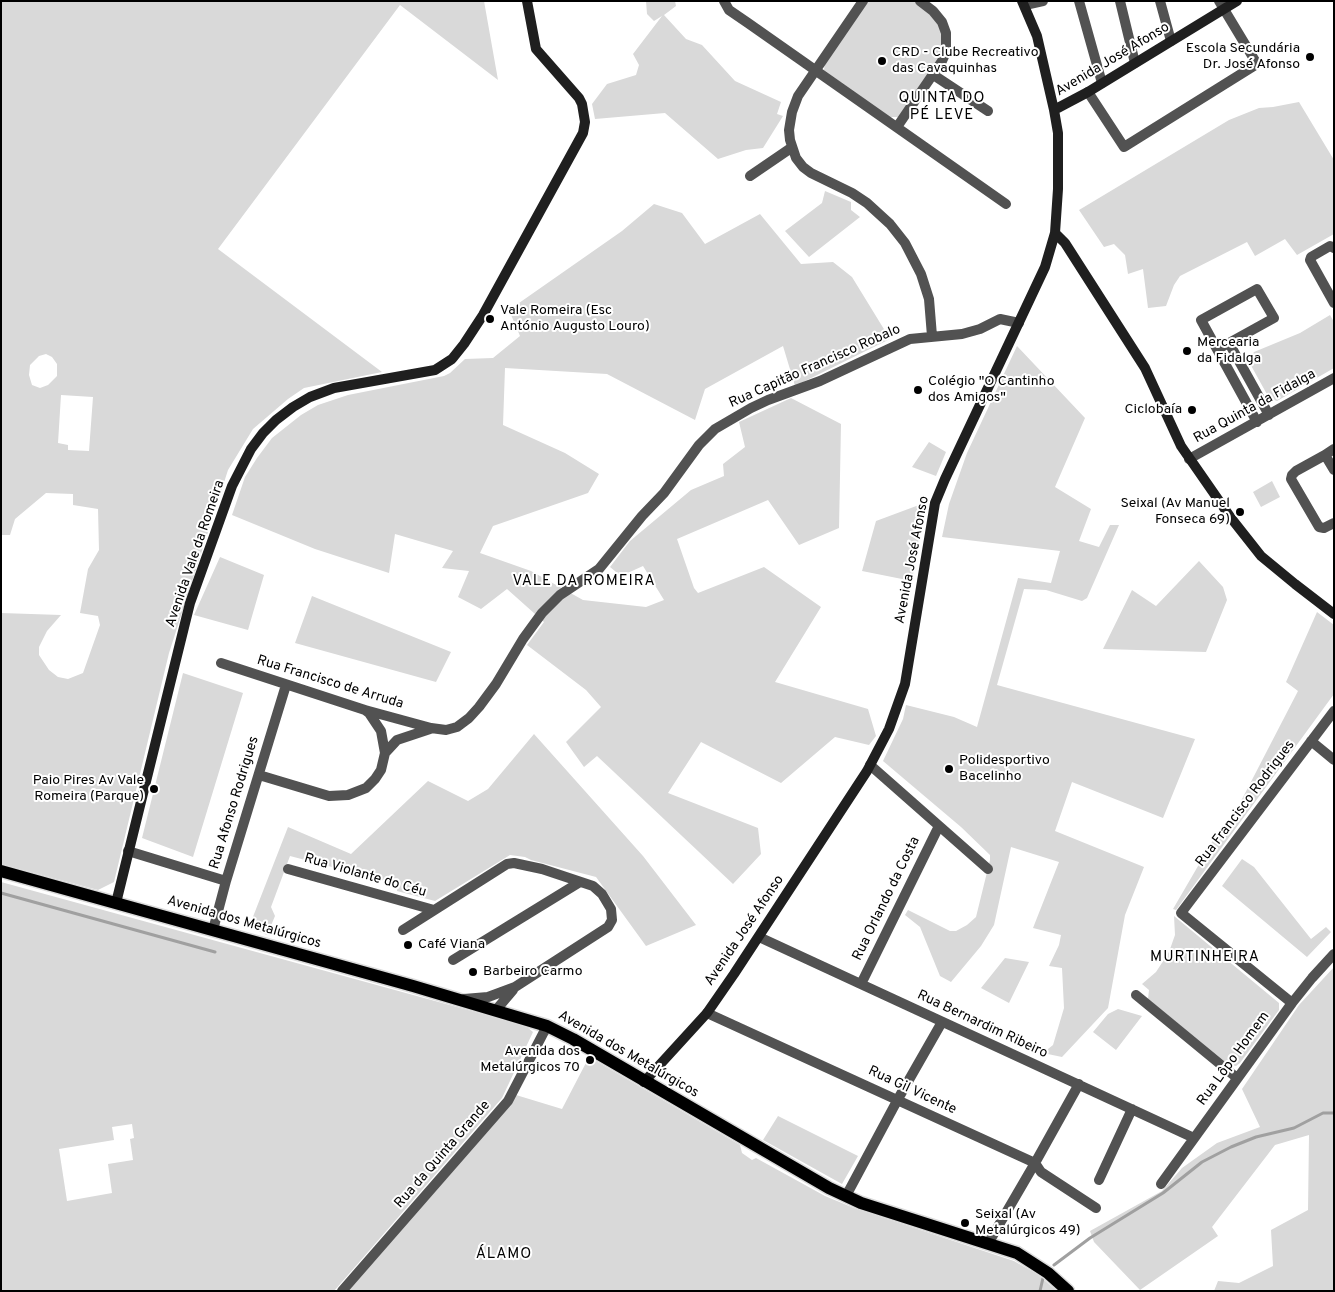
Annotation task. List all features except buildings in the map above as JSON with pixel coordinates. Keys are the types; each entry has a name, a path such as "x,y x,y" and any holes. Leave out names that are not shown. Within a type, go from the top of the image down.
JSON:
{"main road":[{"name":"Avenida dos Metalúrgicos","path":"1,871 547,1026 573,1039 799,1172 846,1196 877,1208 989,1242 1017,1253 1033,1262 1068,1291"}],"street":[{"name":"Avenida Vale da Romeira","path":"116,903 190,603 232,486 251,449 276,420 310,397 343,386 435,370 442,367 460,350 483,315 583,133 584,112 579,98 536,49 526,1"},
{"path":"724,1 729,10 1006,204"},
{"path":"897,127 946,52 946,33 938,16 920,1"},
{"path":"1043,1 1024,3 1037,36 1054,110"},
{"path":"1079,1 1102,83"},
{"path":"1120,1 1135,63"},
{"path":"1160,1 1171,41"},
{"name":"Avenida José Afonso","path":"644,1082 707,1013 759,937 870,765 889,729 904,684 936,503 945,479 1045,267 1055,233 1058,155 1054,110 1088,92 1171,41 1222,5 1238,1"},
{"path":"860,2 798,96 792,112 789,130 792,148 796,158 803,167 868,203 898,234 914,258 926,287 931,308 932,336"},
{"path":"1088,92 1124,147 1257,64 1222,5"},
{"path":"932,74 988,112"},
{"path":"750,176 792,148"},
{"path":"1055,233 1065,243 1145,368 1173,430 1189,459 1243,535 1261,556 1334,614"},
{"path":"1334,248 1330,246 1311,256 1310,260 1334,302"},
{"path":"1218,349 1274,318 1257,289 1201,320 1257,422"},
{"name":"Rua Capitão Francisco Robalo","path":"431,728 446,730 457,727 469,718 496,684 523,639 542,613 560,595 599,569 642,516 664,493 708,435 735,417 768,400 820,381 910,339 962,334 980,329 1000,319 1019,323"},
{"path":"1229,343 1269,415"},
{"name":"Rua Quinta da Fidalga","path":"1189,459 1334,378"},
{"path":"1334,470 1329,452 1296,471 1292,474 1291,479 1319,528 1324,528 1334,523"},
{"name":"Rua Francisco de Arruda","path":"221,663 365,710 431,728"},
{"name":"Rua Afonso Rodrigues","path":"213,930 226,881 286,685"},
{"path":"259,775 329,796 348,796 366,788 381,770 385,752 381,731 365,710"},
{"name":"Rua Francisco Rodrigues","path":"1292,1003 1181,913 1334,712"},
{"path":"385,752 397,740 431,728"},
{"path":"1311,741 1334,760"},
{"path":"870,765 988,869"},
{"name":"Rua Orlando da Costa","path":"861,984 939,826"},
{"path":"128,851 226,881"},
{"name":"Rua Violante do Céu","path":"403,930 507,864 514,863 542,869 593,886 602,894 611,909 612,920 608,927 515,987 488,997 460,1000"},
{"name":"Rua Violante do Céu","path":"288,869 434,910"},
{"path":"453,960 580,882"},
{"name":"Rua Bernardim Ribeiro","path":"759,937 1194,1138"},
{"name":"Rua Lôpo Homem","path":"1161,1184 1292,1003 1334,954"},
{"name":"Rua Violante do Céu","path":"496,1010 515,987"},
{"path":"1136,995 1237,1078"},
{"name":"Rua Gil Vicente","path":"707,1013 1035,1163 1041,1172 1096,1208"},
{"path":"846,1196 942,1022"},
{"name":"Rua da Quinta Grande","path":"342,1291 508,1101 547,1026"},
{"path":"989,1242 1079,1084"},
{"path":"1099,1180 1132,1109"}],"shaded area":[{"path":"1,1 484,1 498,80 400,5 218,249 382,372 304,388 253,429 228,470 169,653 114,882 98,890 1,864 1,613 61,615 47,631 39,647 39,655 49,670 58,677 68,679 83,673 100,625 98,616 80,613 88,569 99,550 98,509 73,505 73,494 46,493 15,519 10,535 1,535","holes":["46,354 52,357 57,364 57,376 48,385 40,388 32,385 29,375 30,365 39,356","61,395 93,397 89,451 68,450 68,445 58,443"]},
{"path":"646,1 675,1 676,6 664,15 686,39 702,45 735,81 781,102 777,114 783,116 763,148 746,150 718,159 665,113 595,119 592,104 607,84 636,75 639,65 633,54 662,16 654,21 647,14"},
{"name":"CRD - Clube Recreativo das Cavaquinhas","path":"868,1 914,1 933,15 940,25 943,48 938,59 898,117 889,117 824,70 825,62"},
{"path":"1299,102 1334,160 1334,234 1297,255 1285,239 1255,256 1247,242 1180,276 1174,285 1166,306 1148,308 1143,269 1128,274 1125,255 1114,244 1104,247 1079,210 1229,120 1259,108"},
{"path":"825,191 851,202 851,210 860,217 809,257 785,231 822,203"},
{"path":"654,204 682,213 705,244 760,214 801,264 833,262 852,277 890,339 795,386 783,346 705,389 695,420 607,374 505,368 503,425 565,453 599,474 588,493 493,526 480,553 531,571 583,600 646,607 664,600 643,566 621,576 610,567 630,541 691,490 724,476 723,464 745,447 739,422 791,398 841,424 839,528 799,545 768,500 677,539 694,588 698,593 764,567 821,607 775,682 868,709 876,736 869,745 835,737 781,783 701,742 668,793 758,828 761,854 733,884 597,756 584,767 566,742 601,707 586,690 527,645 544,622 507,589 481,609 458,597 469,571 442,568 453,551 395,534 389,573 315,549 232,515 245,477 257,458 272,438 301,415 318,405 348,395 444,376 465,359 493,358 520,336 509,310 622,231"},
{"path":"1330,315 1334,322 1334,368 1277,401 1269,398 1248,360 1254,352 1300,333"},
{"path":"1017,346 1085,418 1055,487 1091,509 1079,541 1099,547 1110,525 1119,525 1087,598 1082,601 1046,590 1024,589 997,685 1195,739 1163,818 1072,782 1055,831 1144,867 1125,915 1108,1008 1062,1057 1043,1053 1053,1045 1064,1008 1062,968 1049,966 1059,945 1061,935 1033,928 1059,862 1011,847 994,925 981,946 951,982 940,976 920,927 905,915 908,910 950,931 956,931 967,925 976,917 990,855 961,827 883,761 903,719 906,705 954,717 977,727 1018,578 1051,583 1060,551 942,537 949,504 967,453"},
{"path":"929,442 946,452 936,476 912,467"},
{"path":"1272,481 1280,497 1261,507 1253,492"},
{"path":"919,505 924,506 912,581 862,571 876,521"},
{"path":"220,557 264,575 248,630 194,615"},
{"path":"1199,561 1223,587 1227,600 1206,652 1103,649 1132,590 1156,606"},
{"path":"312,596 451,652 436,682 295,643"},
{"path":"1317,612 1334,625 1334,694 1176,910 1173,909 1219,830 1227,830 1241,806 1240,803 1298,691 1286,682"},
{"path":"183,673 243,693 193,857 142,838"},
{"path":"534,734 643,856 696,925 646,946 596,877 525,857 510,855 435,901 397,891 397,884 290,856 271,907 275,916 267,935 249,927 288,827 351,854 428,781 468,801 488,789"},
{"path":"1242,859 1254,867 1311,939 1326,927 1331,932 1307,957 1222,886"},
{"path":"1,882 508,1021 527,1027 533,1032 502,1098 334,1291 1,1291","holes":["132,1124 134,1138 130,1139 133,1160 108,1164 112,1193 67,1201 59,1149 114,1140 112,1127"]},
{"path":"1174,916 1279,1003 1279,1010 1236,1066 1229,1065 1148,999 1149,990 1142,984 1156,972 1169,952 1175,935"},
{"path":"1005,958 1029,962 1009,1003 981,988"},
{"path":"1334,967 1334,1291 1214,1291 1218,1281 1239,1283 1273,1266 1271,1230 1308,1210 1309,1135 1275,1145 1212,1227 1218,1236 1140,1290 1094,1242 1090,1231 1162,1191 1182,1168 1217,1143 1260,1127 1242,1089 1299,1005"},
{"path":"1118,1009 1142,1016 1116,1050 1093,1032 1108,1014"},
{"path":"589,1057 740,1145 742,1153 752,1160 756,1158 825,1196 854,1208 1014,1261 1037,1274 1057,1291 346,1291 516,1095 562,1109"},
{"path":"778,1116 858,1156 842,1184 763,1140"}],"waterway":[{"path":"1,893 215,952"},
{"path":"1054,1265 1090,1238 1163,1193 1202,1162 1256,1137 1294,1128 1323,1113 1334,1113"},
{"path":"1040,1291 1043,1278"}],"place":[{"name":"Escola Secundária Dr. José Afonso","path":"1310,57"},
{"name":"CRD - Clube Recreativo das Cavaquinhas","path":"882,61"},
{"name":"Vale Romeira (Esc António Augusto Louro)","path":"490,319"},
{"name":"Mercearia da Fidalga","path":"1187,351"},
{"name":"Colégio \"O Cantinho dos Amigos\"","path":"918,390"},
{"name":"Ciclobaía","path":"1192,410"},
{"name":"Seixal (Av Manuel Fonseca 69)","path":"1240,512"},
{"name":"Polidesportivo Bacelinho","path":"949,769"},
{"name":"Paio Pires Av Vale Romeira (Parque)","path":"154,789"},
{"name":"Café Viana","path":"408,945"},
{"name":"Barbeiro Carmo","path":"473,972"},
{"name":"Avenida dos Metalúrgicos 70","path":"590,1060"},
{"name":"Seixal (Av Metalúrgicos 49)","path":"965,1223"}],"district":[{"name":"QUINTA DO PÉ LEVE","path":"942,108"},
{"name":"VALE DA ROMEIRA","path":"584,582"},
{"name":"MURTINHEIRA","path":"1205,958"},
{"name":"ÁLAMO","path":"504,1255"}]}
